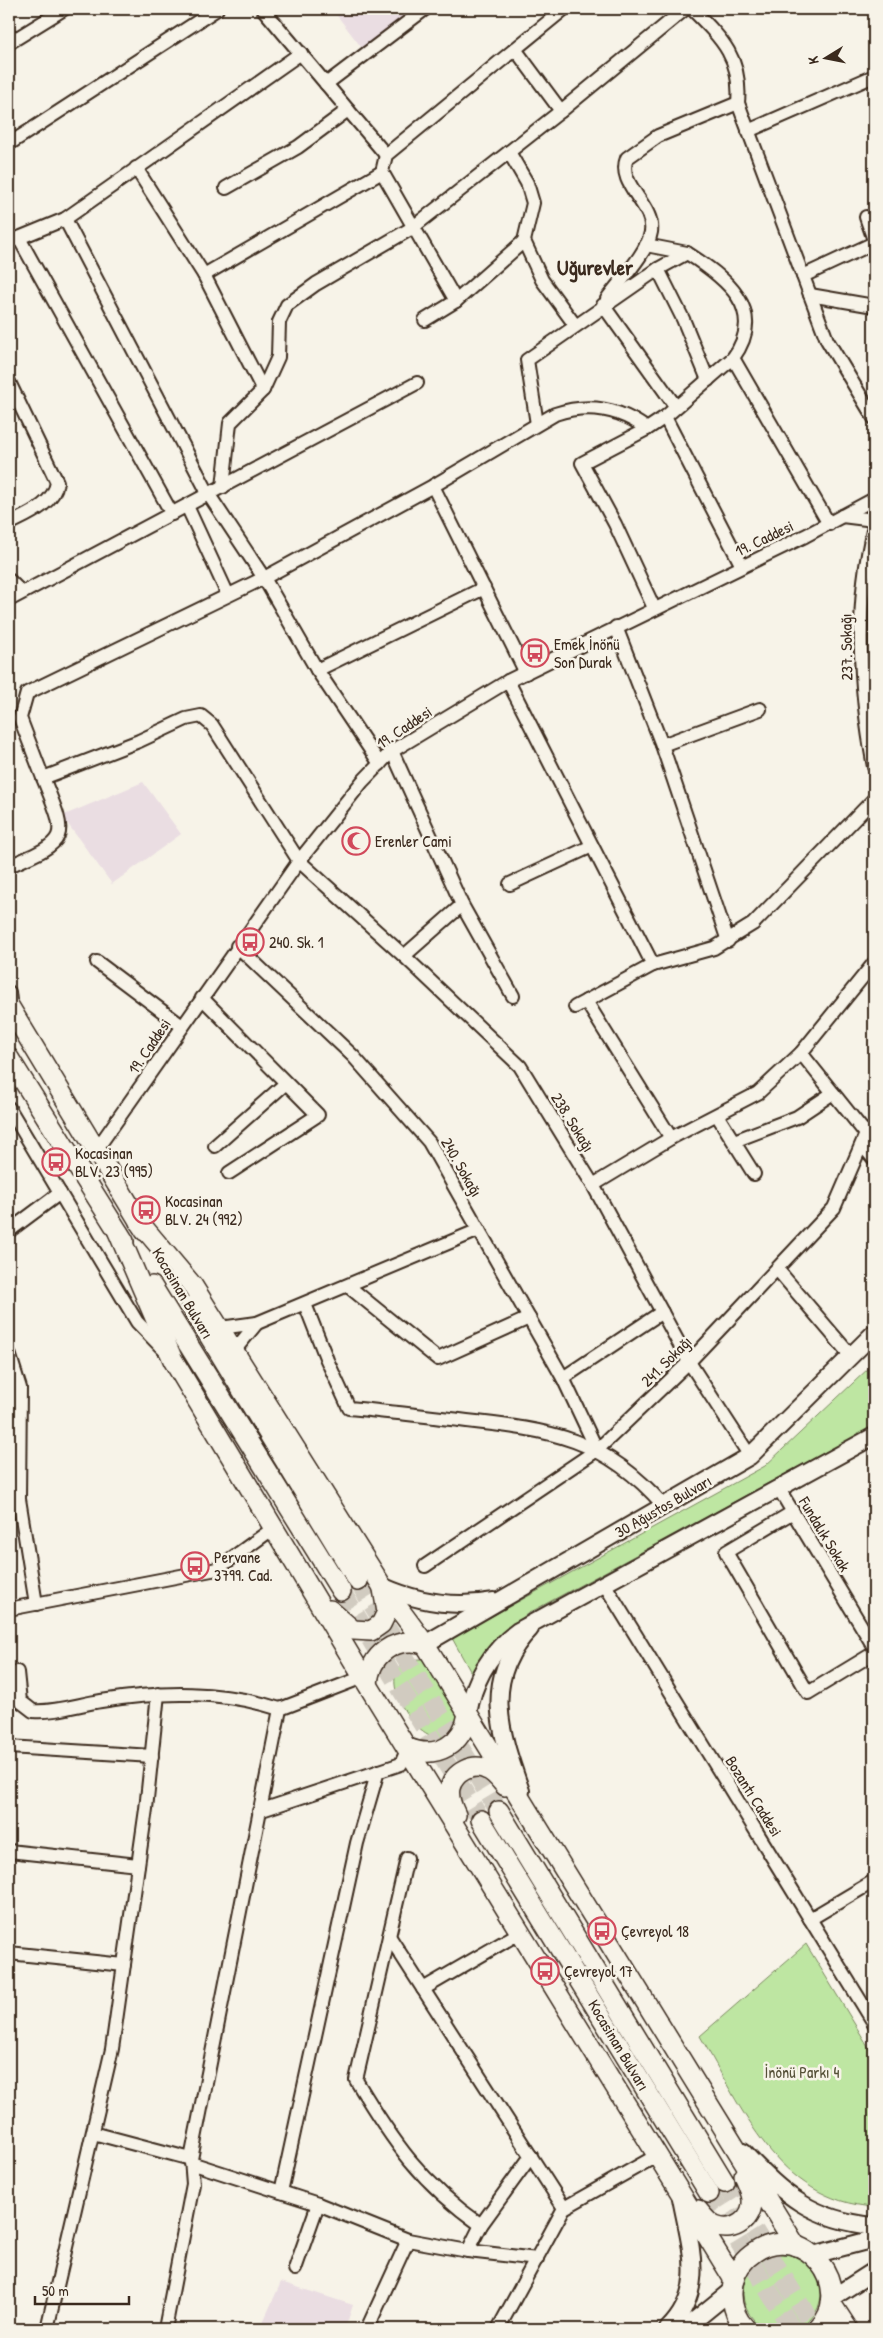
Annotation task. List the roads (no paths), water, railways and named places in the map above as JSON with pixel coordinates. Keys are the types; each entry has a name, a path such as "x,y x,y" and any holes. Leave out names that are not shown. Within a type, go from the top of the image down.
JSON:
{"highway":[{"name":"Kocasinan Bulvarı","path":"9,1002 139,1222 358,1581"},
{"name":"Kocasinan Bulvarı","path":"9,1058 341,1591"},
{"path":"139,1222 193,1286 382,1586 425,1644 796,2246"},
{"path":"118,1232 173,1360 366,1680 680,2191 733,2285"},
{"path":"317,1598 348,1627 359,1632 370,1631 381,1624 387,1612 382,1586"},
{"path":"366,1680 374,1661 386,1649 409,1641 425,1644"},
{"path":"408,1748 424,1753 448,1747 460,1736 468,1714"},
{"path":"467,1844 450,1795 452,1782 462,1771 474,1767 487,1769 527,1808"},
{"name":"Kocasinan Bulvarı","path":"481,1820 717,2188 499,1811"},
{"path":"680,2191 714,2225 734,2227 746,2219 752,2207 751,2193 728,2136"},
{"path":"746,2329 734,2309 733,2285 743,2263 758,2250 776,2244 796,2246 813,2255 823,2266 830,2279 832,2301 827,2317 818,2329"},
{"path":"832,2301 848,2329"}],"main road":[{"name":"30 Ağustos Bulvarı","path":"425,1644 750,1456 874,1333"},
{"path":"468,1714 479,1676 493,1655 518,1631 874,1436"},
{"path":"382,1586 412,1597 443,1603 472,1604 500,1599"},
{"path":"527,1808 504,1741 498,1700 503,1677 512,1654 536,1622"},
{"path":"728,2136 772,2182 790,2197 831,2217 874,2226"},
{"path":"668,2329 685,2307 694,2278 680,2191"},
{"path":"813,2255 874,2239"},
{"path":"832,2301 874,2271"},
{"path":"684,2329 733,2285"}],"street":[{"path":"9,43 64,9"},
{"path":"9,144 217,9"},
{"path":"263,9 386,155"},
{"path":"326,84 425,9"},
{"path":"456,301 412,228 382,172 386,155 564,9"},
{"path":"222,487 230,424 263,390 276,363 279,345 279,322 287,305 316,284 412,228 561,111 685,9"},
{"path":"692,9 718,35 730,52 737,72 738,103 827,340 874,418"},
{"path":"515,48 561,111"},
{"path":"172,514 14,240 65,219 301,53"},
{"path":"748,131 874,76"},
{"path":"603,305 646,245 651,232 650,217 625,171 627,158 658,136 738,103"},
{"path":"226,188 298,147 348,110"},
{"path":"425,320 456,301 524,241 533,204 528,183 509,152"},
{"path":"136,168 204,275 263,390"},
{"path":"204,275 382,172"},
{"path":"803,276 874,242 866,217"},
{"path":"65,219 209,495 264,578 318,670 380,764"},
{"path":"524,241 542,280 576,325"},
{"path":"646,245 688,253 729,284 744,305 747,326 743,344 733,358 665,417 647,429 582,463 615,524 654,608"},
{"path":"537,424 527,360 658,268 688,253"},
{"path":"658,268 683,319 708,380"},
{"path":"810,296 874,306"},
{"path":"603,305 676,407"},
{"path":"733,358 829,524"},
{"path":"9,382 57,482 54,492 46,502 9,524"},
{"path":"9,600 417,383"},
{"path":"9,866 45,851 54,844 59,835 60,818 20,718 27,692 264,578 433,486 537,424 566,410 589,408 614,411 647,429"},
{"path":"665,417 742,566"},
{"path":"433,486 526,673"},
{"name":"19. Caddesi","path":"96,1150 237,946 299,861 392,751 508,681 829,524 874,499"},
{"path":"187,506 228,595"},
{"path":"842,516 874,520"},
{"name":"237. Sokağı","path":"874,526 865,571 861,638 864,703 874,768"},
{"path":"9,580 21,592"},
{"path":"318,670 484,588"},
{"path":"616,627 662,745 728,941"},
{"path":"508,681 653,965"},
{"path":"662,745 760,709"},
{"name":"238. Sokağı","path":"43,778 139,742 186,719 201,716 212,724 235,757 299,861 404,956 520,1066 593,1185 689,1362 750,1456"},
{"path":"392,751 462,905 513,996"},
{"path":"671,1138 581,1004 653,965 699,954 728,941 765,914 874,799"},
{"path":"510,884 592,846"},
{"path":"404,956 462,905"},
{"name":"240. Sokağı","path":"237,946 353,1056 429,1142 563,1378 597,1450"},
{"path":"97,962 182,1026"},
{"path":"593,1185 671,1138 758,1093 801,1053 874,963"},
{"path":"202,998 318,1115 229,1173"},
{"path":"801,1053 868,1136 874,1159"},
{"path":"215,1146 286,1083"},
{"path":"734,1141 797,1117 833,1093"},
{"path":"9,1108 137,1322 173,1360"},
{"path":"717,1115 754,1174"},
{"name":"241. Sokağı","path":"425,1566 597,1450 689,1362 834,1208 868,1136"},
{"path":"9,1230 60,1193"},
{"path":"220,1328 257,1323 479,1230"},
{"path":"776,1269 851,1356"},
{"path":"348,1286 438,1359 529,1318"},
{"path":"305,1304 327,1360 350,1408 540,1430 560,1434 597,1450 639,1480 663,1506"},
{"path":"563,1378 662,1312"},
{"path":"234,1351 257,1323"},
{"path":"9,1353 20,1388 14,1499 36,1604"},
{"name":"Fundalık Sokak","path":"779,1489 874,1647"},
{"path":"793,1512 726,1552 808,1693 874,1654"},
{"path":"9,1609 216,1568 275,1527"},
{"name":"Bozantı Caddesi","path":"605,1585 874,2023"},
{"path":"17,1672 20,1701 33,1711 158,1694 220,1695 280,1709 366,1680"},
{"path":"47,2329 112,2049 138,1865 158,1694"},
{"path":"165,2329 192,2184 191,2161 280,1709"},
{"path":"9,1747 152,1756"},
{"path":"259,1811 401,1764 408,1748"},
{"path":"281,2192 357,1843 378,1771"},
{"path":"9,1851 138,1865"},
{"path":"407,1858 356,2080 391,2138 410,2162 441,2195 481,2225"},
{"path":"810,1920 874,1881"},
{"path":"423,1989 521,1932"},
{"path":"389,1936 564,2208"},
{"path":"9,1953 124,1965"},
{"path":"93,2133 191,2161 318,2204 408,2240 468,2251 537,2259"},
{"path":"498,2329 564,2208 658,2155"},
{"path":"468,2251 481,2225 531,2156"},
{"path":"295,2269 318,2204"},
{"path":"367,2329 408,2240"}],"tunnel":[{"path":"358,1581 499,1811"},
{"path":"341,1591 481,1820"},
{"path":"725,2183 815,2329"},
{"path":"709,2193 792,2329"}],"place":[{"name":"Emek İnönü Son Durak","path":"535,653"},
{"name":"Erenler Cami","path":"356,841"},
{"name":"240. Sk. 1","path":"250,942"},
{"name":"Kocasinan BLV. 23 (995)","path":"56,1162"},
{"name":"Kocasinan BLV. 24 (992)","path":"146,1210"},
{"name":"Pervane 3799. Cad.","path":"195,1566"},
{"name":"Çevreyol 18","path":"602,1931"},
{"name":"Çevreyol 17","path":"545,1971"}],"district":[{"name":"Uğurevler","path":"595,267"}],"park label":[{"name":"İnönü Parkı 4","path":"802,2072"}]}
